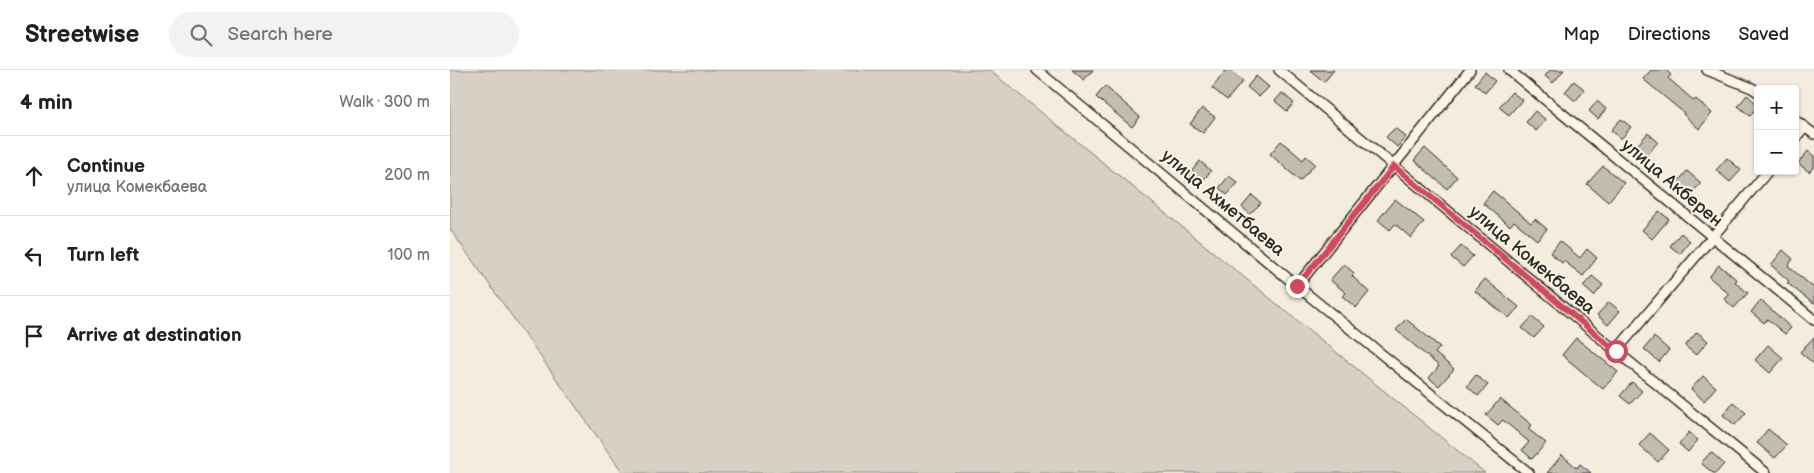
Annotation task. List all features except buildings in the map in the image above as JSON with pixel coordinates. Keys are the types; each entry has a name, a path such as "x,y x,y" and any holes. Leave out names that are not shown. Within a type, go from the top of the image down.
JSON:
{"street":[{"name":"улица Ахметбаева","path":"1037,70 1297,286 1528,473"},
{"name":"улица Комекбаева","path":"1279,70 1616,351 1766,473"},
{"path":"1297,286 1470,70"},
{"name":"улица Акберен","path":"1509,70 1814,320"},
{"path":"1707,70 1754,89"},
{"path":"1799,123 1814,134"},
{"path":"1799,134 1805,127"},
{"path":"1616,351 1765,175"}],"shaded area":[{"path":"450,70 989,70 1485,473 623,473 450,229"}],"route":[{"path":"1297,286 1394,166 1616,351"}]}
